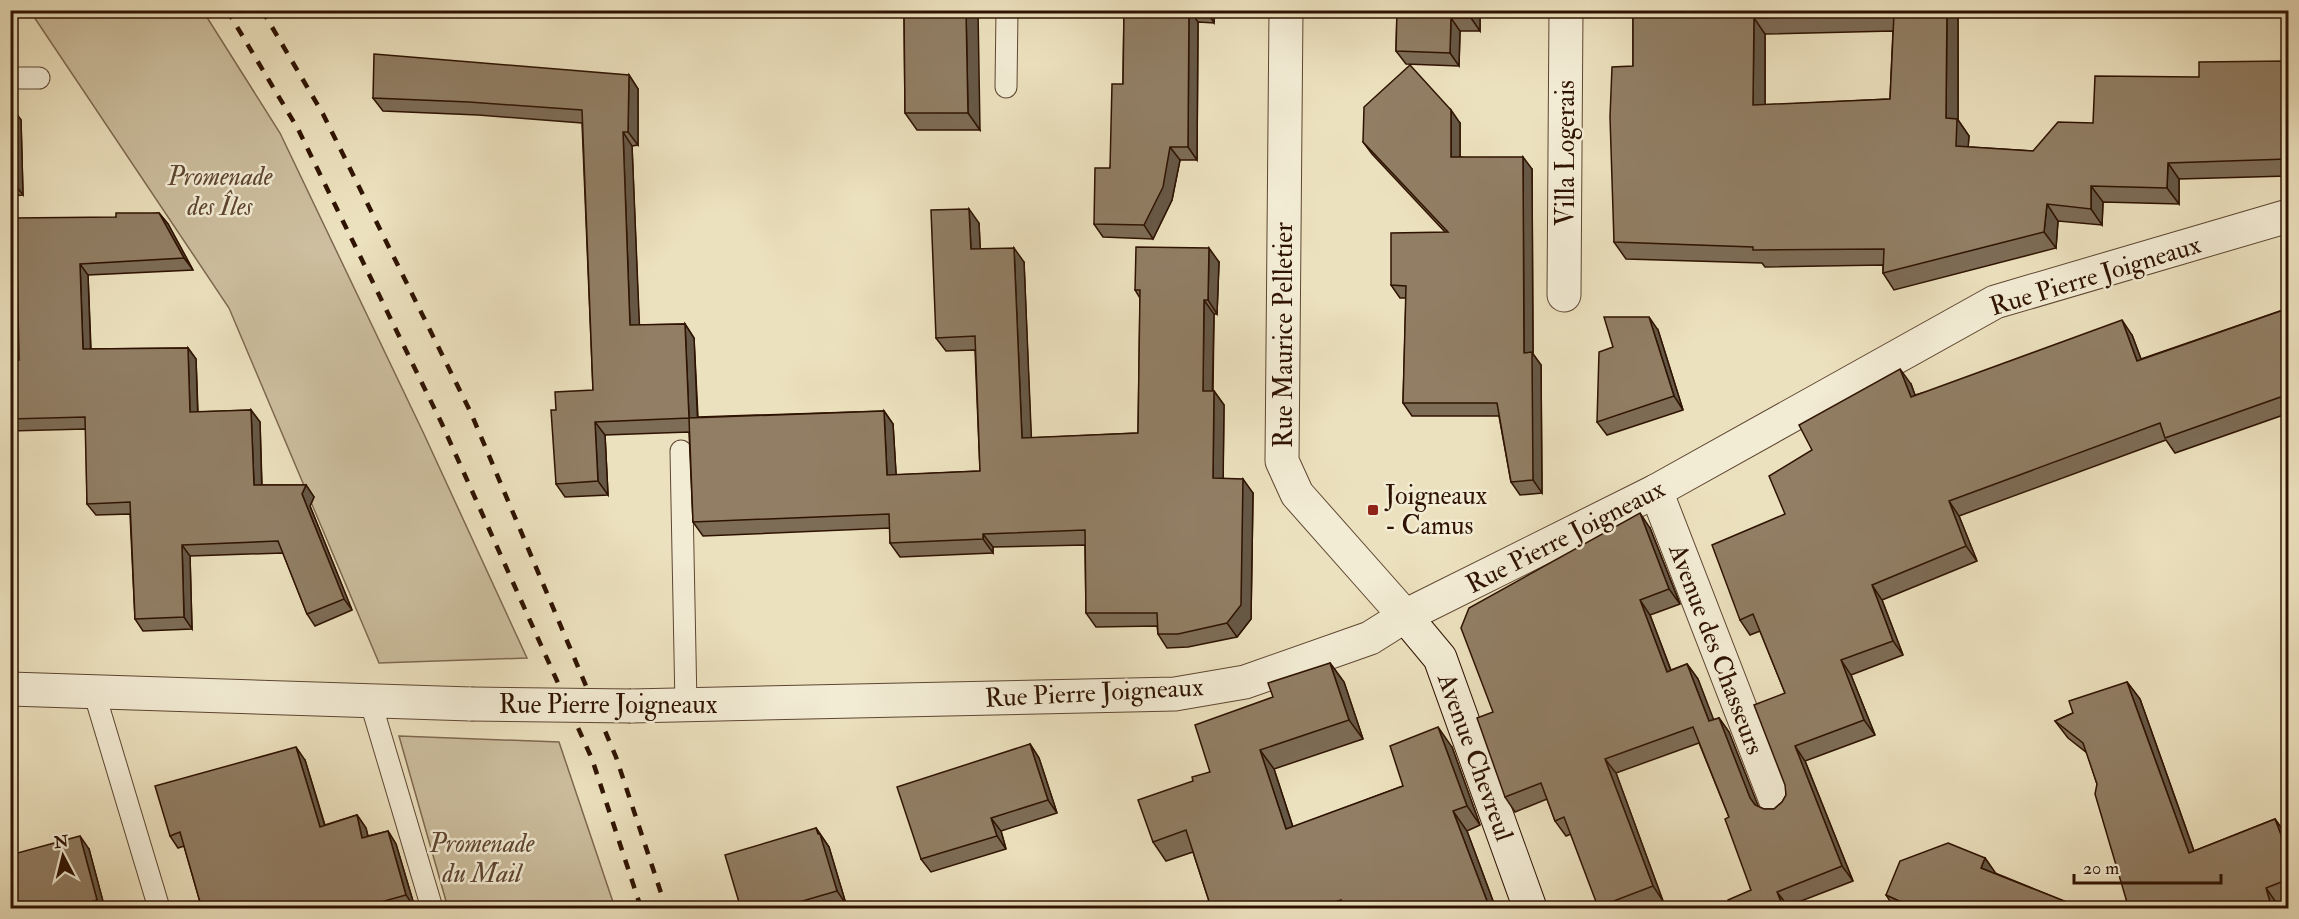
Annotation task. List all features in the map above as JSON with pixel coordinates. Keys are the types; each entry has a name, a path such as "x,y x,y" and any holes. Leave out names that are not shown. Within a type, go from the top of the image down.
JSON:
{"street":[{"name":"Rue Maurice Pelletier","path":"1286,10 1282,460 1297,494 1405,616"},
{"name":"Villa Logerais","path":"1564,295 1566,10"},
{"name":"Rue Pierre Joigneaux","path":"10,689 471,704 631,706 1175,694 1245,682 1370,638 1405,616 1656,491 1995,302 2289,216"},
{"name":"Avenue des Chasseurs","path":"1656,491 1778,806"},
{"name":"Avenue Chevreul","path":"1405,616 1440,658 1530,909"}],"lane":[{"path":"1006,87 1007,10"},
{"path":"10,78 39,78"},
{"path":"681,451 686,705"},
{"path":"94,692 159,909"},
{"path":"370,700 432,909"}],"green space":[{"name":"Promenade des Îles","path":"30,11 203,11 280,133 423,432 527,658 379,663 229,308"},
{"name":"Promenade du Mail","path":"399,736 559,742 615,908 448,908"}],"building":[{"path":"904,10 966,10 968,113 905,113"},
{"path":"1124,10 1189,10 1188,147 1170,147 1163,187 1144,225 1094,224 1095,168 1110,168 1112,84 1123,84"},
{"path":"1397,10 1471,10 1471,18 1451,18 1450,53 1396,51"},
{"path":"1633,10 1947,10 1946,118 1957,119 1956,146 2033,151 2058,122 2093,123 2095,76 2199,77 2199,62 2287,61 2288,159 2168,163 2167,188 2091,186 2091,209 2047,204 2044,232 1883,273 1884,249 1753,250 1753,247 1614,242 1610,117 1612,67 1633,66","holes":["1894,14 1890,99 1753,105 1754,18"]},
{"path":"374,54 629,75 628,132 623,132 630,325 685,324 689,418 595,422 598,481 556,484 551,410 556,410 555,392 593,390 582,110 373,98"},
{"path":"1410,65 1451,110 1451,157 1523,157 1524,353 1532,352 1533,480 1511,482 1497,403 1403,403 1406,286 1391,285 1391,233 1448,232 1363,142 1364,107"},
{"path":"10,107 12,107 13,182 10,182"},
{"path":"969,209 971,249 1014,248 1022,438 1138,433 1140,290 1135,290 1136,247 1209,248 1208,300 1204,300 1203,391 1214,391 1213,478 1243,479 1241,605 1227,623 1178,634 1158,634 1157,613 1086,613 1085,530 983,534 983,539 890,543 889,514 693,522 689,418 884,411 887,475 980,471 975,336 936,338 931,210"},
{"path":"116,213 159,213 184,258 80,264 83,349 188,348 190,412 251,410 254,485 306,485 302,494 344,599 307,614 278,541 182,545 184,617 135,619 130,502 87,504 85,417 10,419 10,360 19,360 17,261 12,218 116,217"},
{"path":"2289,308 2289,394 2165,438 2160,423 1949,501 1966,546 1872,585 1893,641 1841,660 1864,720 1795,746 1842,866 1777,892 1784,909 1731,909 1728,900 1751,890 1725,819 1729,817 1693,727 1605,759 1653,886 1598,907 1564,817 1555,821 1541,783 1505,797 1477,718 1493,712 1461,628 1469,608 1640,513 1669,589 1640,600 1667,672 1687,664 1709,721 1719,718 1750,798 1755,805 1764,809 1774,809 1786,795 1785,785 1754,705 1785,693 1753,614 1740,620 1712,545 1785,514 1769,476 1812,450 1799,425 1900,369 1911,397 2122,320 2137,361"},
{"path":"1604,317 1649,317 1674,396 1597,422 1599,352 1613,347"},
{"path":"2289,546 2289,558 2285,547"},
{"path":"1330,663 1349,720 1260,750 1286,829 1403,786 1390,746 1438,727 1467,806 1453,811 1490,909 1344,909 1341,900 1316,909 1187,909 1209,901 1186,830 1153,842 1138,800 1193,781 1192,777 1210,772 1195,725 1273,697 1268,683"},
{"path":"2127,682 2189,853 2275,819 2289,856 2289,879 2266,888 2272,909 2129,909 2095,794 2097,784 2083,743 2055,721 2073,713 2069,701"},
{"path":"1030,744 1048,800 991,818 997,836 921,859 897,787"},
{"path":"296,747 320,827 357,815 362,838 388,831 406,895 356,909 202,909 180,832 170,836 155,786"},
{"path":"816,828 820,834 837,891 775,909 741,909 725,855"},
{"path":"80,836 97,900 65,909 10,909 10,855"},
{"path":"1948,843 1985,858 1981,868 2084,909 1917,909 1886,895 1900,861"}],"railway":[{"path":"227,10 298,129 442,424 592,759 641,908"},
{"path":"262,10 323,114 471,413 616,757 666,908"}],"place":[{"name":"Joigneaux - Camus","path":"1373,510"}]}
